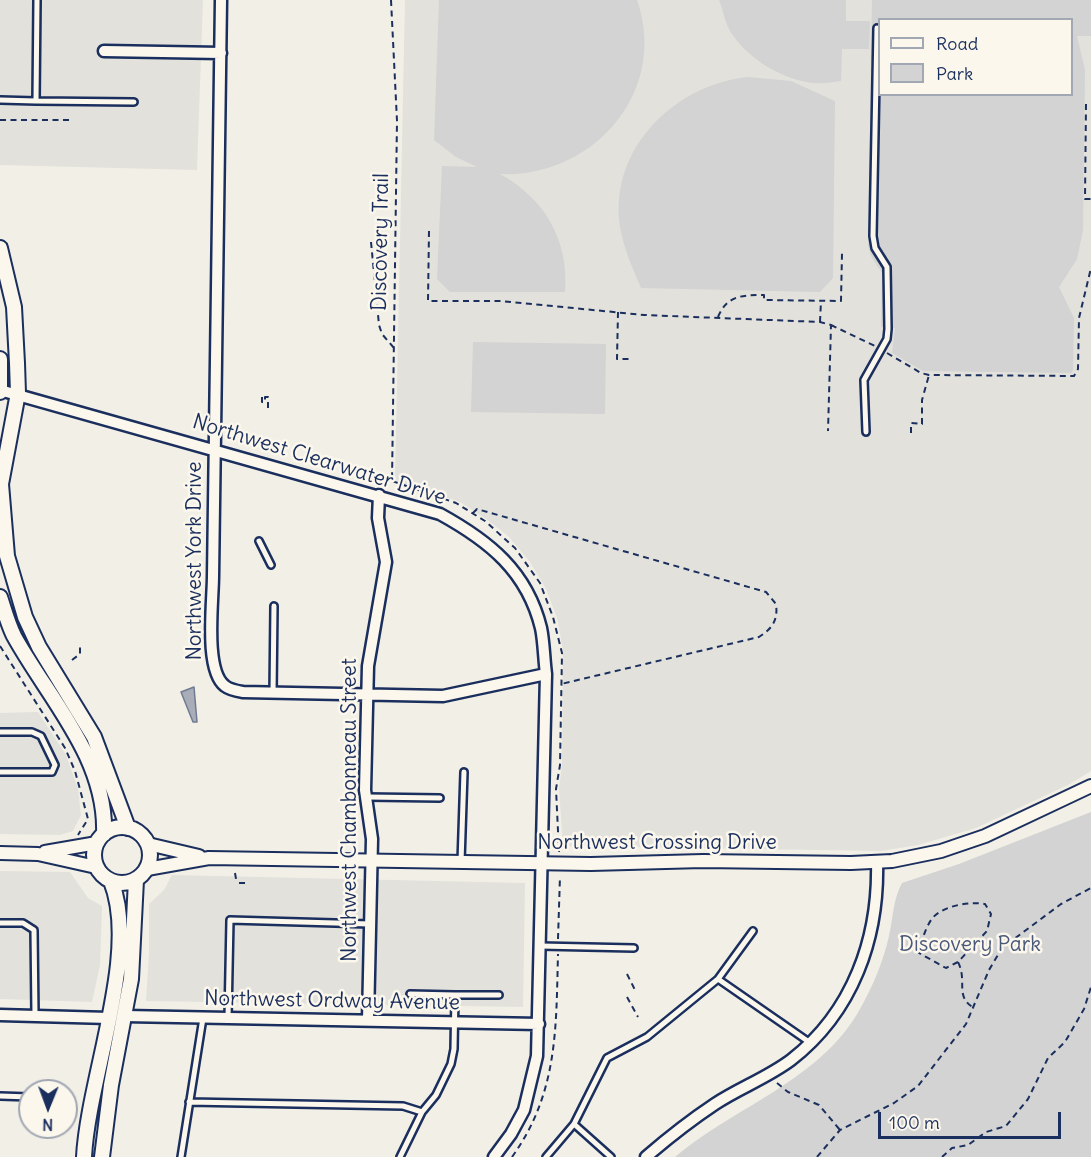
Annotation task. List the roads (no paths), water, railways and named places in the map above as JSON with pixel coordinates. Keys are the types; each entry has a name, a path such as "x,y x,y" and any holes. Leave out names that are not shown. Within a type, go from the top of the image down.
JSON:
{"main road":[{"path":"0,248 14,307 18,393 1,492 4,536 12,577 25,617 39,647 94,737 128,828"},
{"path":"0,359 0,391"},
{"path":"0,597 13,633 60,709 90,765 104,808 100,838 94,855 96,867 111,881 124,884 136,880 147,869 151,857 148,844 141,834 128,828 115,828 100,838"},
{"path":"102,1157 109,1096 125,1016 134,952 136,880"},
{"path":"84,1157 91,1096 109,1018 117,969 119,924 117,901 111,881"}],"street":[{"name":"Northwest York Drive","path":"221,0 215,448 214,667 217,677 226,687 243,692 443,696 546,674"},
{"path":"104,51 221,53"},
{"name":"Northwest Clearwater Drive","path":"0,391 18,393 215,448 440,514 472,531 495,549 514,571 529,597 541,628 546,674 538,1024 532,1084 524,1110 511,1134 494,1157"},
{"name":"Northwest Chambonneau Street","path":"368,1020 372,839 367,797 366,694 370,647 386,562 378,518 379,495"},
{"name":"Northwest Crossing Drive","path":"147,869 209,858 542,863 877,862 932,853 985,836 1091,786"},
{"path":"38,854 100,838"},
{"name":"Northwest Crossing Drive","path":"148,844 209,858"},
{"path":"0,853 38,854 96,867"},
{"path":"646,1157 716,1103 771,1074 792,1059 830,1021 847,996 861,968 876,913 877,862"},
{"path":"0,1015 109,1018"},
{"name":"Northwest Ordway Avenue","path":"125,1016 538,1024"}],"lane":[{"path":"36,101 37,0"},
{"path":"866,432 864,380 887,339 888,329 887,267 875,248 873,237 877,28"},
{"path":"0,100 134,102"},
{"path":"259,541 271,566"},
{"path":"273,694 274,606"},
{"path":"0,732 32,732 41,736 55,765 52,772 0,772"},
{"path":"461,862 464,772"},
{"path":"367,797 440,798"},
{"path":"228,1018 230,920 370,924"},
{"path":"0,923 23,922 34,930 35,1015"},
{"path":"546,1157 574,1124 607,1058 647,1037 718,979 753,931"},
{"path":"540,946 634,948"},
{"path":"718,979 809,1042"},
{"path":"410,994 499,995"},
{"path":"400,1157 422,1112 436,1095 451,1064 455,995"},
{"path":"181,1157 203,1018"},
{"path":"0,1096 18,1097"},
{"path":"189,1102 403,1106 422,1112"},
{"path":"574,1124 611,1157"}],"park label":[{"name":"Discovery Park","path":"970,945"}]}
